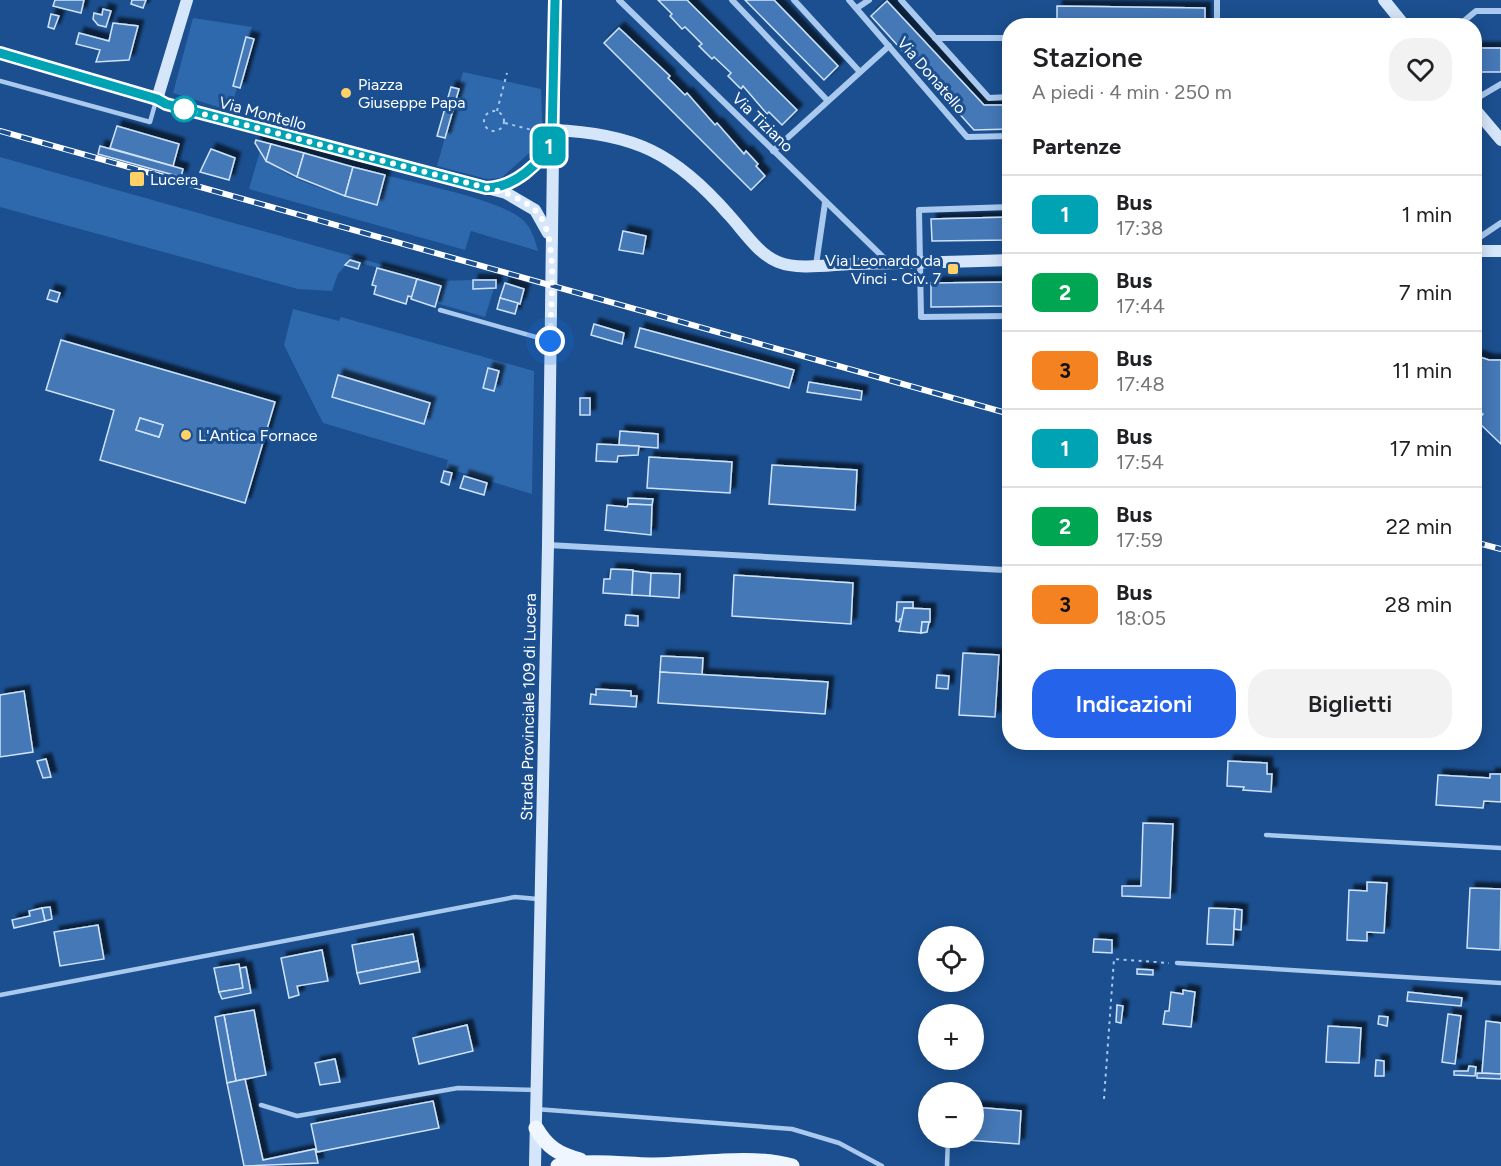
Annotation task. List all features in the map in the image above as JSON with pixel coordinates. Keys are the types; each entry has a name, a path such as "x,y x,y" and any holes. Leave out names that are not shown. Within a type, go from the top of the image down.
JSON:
{"main road":[{"path":"157,99 187,0"},
{"path":"550,249 555,0"},
{"path":"1384,0 1399,18"},
{"name":"Via Montello","path":"0,53 157,99 166,104 517,198 535,210 545,225 550,249"},
{"path":"1482,117 1501,140"},
{"path":"552,134 598,133 645,146 662,154 717,200 771,258 780,263 816,265 1002,260"},
{"name":"Via Montello","path":"486,188 502,187 516,180 544,153 552,134"},
{"name":"Strada Provinciale 109 di Lucera","path":"535,1166 548,545 550,249"},
{"path":"1482,251 1501,251"},
{"path":"536,1128 545,1144 559,1154 585,1162"},
{"path":"558,1166 585,1162 650,1165 726,1162 792,1166"}],"street":[{"name":"Via Tiziano","path":"619,0 889,263"},
{"path":"732,0 827,100"},
{"path":"794,0 860,72"},
{"name":"Via Donatello","path":"849,0 968,136 1002,136"},
{"path":"857,8 869,0"},
{"path":"902,0 989,98 1002,97"},
{"path":"1217,0 1217,18"},
{"path":"1468,18 1476,11 1501,11"},
{"path":"935,38 1002,38"},
{"path":"773,152 827,100 889,46"},
{"path":"1482,95 1501,84"},
{"path":"816,265 825,202"},
{"path":"1002,207 919,210 921,317 1002,316"},
{"path":"1482,236 1501,223"},
{"path":"548,545 1002,570"}],"lane":[{"path":"0,81 150,122 157,99"},
{"path":"440,310 550,341"},
{"path":"1266,835 1501,848"},
{"path":"0,995 515,897 541,899"},
{"path":"1178,963 1501,983"},
{"path":"261,1105 297,1116 458,1088 537,1090"},
{"path":"536,1109 593,1111 792,1129 839,1143 882,1166"},
{"path":"947,1166 948,1148"}],"path":[{"path":"497,111 507,74"},
{"path":"497,111 504,117 504,123 498,130 491,130 486,126 486,116 497,111"},
{"path":"504,123 552,134"},
{"path":"1104,1099 1114,959 1178,963"}],"shaded area":[{"path":"193,18 252,27 231,111 173,93"},
{"path":"463,72 541,89 543,141 501,178 487,179 437,166"},
{"path":"260,151 267,160 287,174 345,196 385,175 498,206 514,213 527,224 538,251 471,231 465,250 249,189"},
{"path":"0,157 440,281 473,280 473,289 494,288 485,317 436,303 441,286 350,260 338,274 332,291 298,289 0,207"},
{"path":"293,309 339,321 341,317 534,371 532,494 446,468 448,460 323,423 284,345"}],"building":[{"path":"55,0 84,0 81,13 53,6"},
{"path":"132,0 146,0 143,8 131,4"},
{"path":"658,0 687,0 797,110 782,125 769,112 767,114 743,86 741,89 728,76 731,73 699,46 702,44 685,27 682,29 670,16 672,14"},
{"path":"745,0 774,0 838,66 824,80"},
{"path":"887,1 984,105 1002,105 1002,129 974,130 871,16"},
{"path":"1057,6 1205,8 1205,18 1057,18"},
{"path":"103,9 111,11 106,27 98,25 93,19 94,13 102,15"},
{"path":"51,14 59,16 54,29 48,27"},
{"path":"113,23 138,26 129,60 96,62 100,50 76,44 79,33 109,41"},
{"path":"619,28 670,76 668,78 685,95 687,93 715,125 717,123 744,154 746,151 758,164 756,166 765,176 751,190 604,43"},
{"path":"246,37 254,39 240,88 233,86"},
{"path":"1482,48 1501,48 1501,72 1482,72"},
{"path":"451,87 459,89 445,138 437,136"},
{"path":"117,126 179,144 173,166 110,148"},
{"path":"256,140 271,144 266,161 255,143"},
{"path":"271,144 304,153 297,177 266,161"},
{"path":"100,146 183,169 181,177 98,154"},
{"path":"211,149 235,158 229,180 200,172"},
{"path":"304,153 353,167 345,196 297,177"},
{"path":"353,167 385,175 377,205 345,196"},
{"path":"1002,217 1002,240 932,241 931,219"},
{"path":"623,231 646,236 643,254 619,250"},
{"path":"350,260 360,263 358,269 345,265"},
{"path":"377,268 417,279 412,297 408,296 406,304 374,294 376,286 372,285"},
{"path":"417,279 441,286 435,307 411,299"},
{"path":"473,280 496,280 496,288 473,289"},
{"path":"1002,282 1002,306 931,307 931,283"},
{"path":"505,283 524,289 520,304 500,298"},
{"path":"50,290 60,293 57,302 47,299"},
{"path":"500,298 518,303 515,314 497,309"},
{"path":"594,324 624,333 622,344 591,335"},
{"path":"640,328 794,370 789,388 635,347"},
{"path":"61,340 275,402 245,503 100,460 114,410 46,390","holes":["140,418 163,425 159,437 136,430"]},
{"path":"1482,358 1501,360 1501,444 1482,426"},
{"path":"488,368 499,371 494,391 483,388"},
{"path":"338,375 430,403 424,424 332,397"},
{"path":"809,382 862,391 861,400 807,392"},
{"path":"580,398 590,398 590,415 580,415"},
{"path":"140,418 163,425 159,437 136,430"},
{"path":"620,431 658,434 658,448 619,445"},
{"path":"597,444 639,446 638,455 618,456 617,462 596,461"},
{"path":"649,457 732,462 730,493 647,488"},
{"path":"772,465 857,470 855,510 769,504"},
{"path":"444,471 452,473 449,485 441,482"},
{"path":"464,476 487,483 484,495 460,488"},
{"path":"628,498 653,499 652,505 628,504"},
{"path":"628,504 652,505 651,535 605,530 607,505 627,507"},
{"path":"611,569 633,570 632,595 603,593 604,579 610,579"},
{"path":"633,571 651,573 650,596 632,595"},
{"path":"651,573 680,574 679,598 650,596"},
{"path":"734,575 853,583 851,624 732,616"},
{"path":"897,602 913,602 913,608 904,608 904,619 900,619 899,622 896,621"},
{"path":"904,608 930,609 930,622 922,622 921,633 899,631"},
{"path":"626,615 638,616 638,626 625,625"},
{"path":"922,622 929,622 927,632 921,633"},
{"path":"963,653 999,655 995,717 959,715"},
{"path":"661,656 703,658 702,675 660,672"},
{"path":"660,672 828,682 825,714 658,703"},
{"path":"937,675 949,676 948,689 936,688"},
{"path":"596,689 631,691 631,696 637,696 636,707 590,704 591,694 596,695"},
{"path":"24,691 33,752 0,757 0,695"},
{"path":"46,759 51,777 43,778 37,761"},
{"path":"1228,761 1267,763 1267,774 1272,774 1271,792 1243,790 1244,787 1227,786"},
{"path":"1490,774 1501,774 1501,802 1484,801 1483,808 1436,805 1438,775 1490,778"},
{"path":"1143,823 1173,824 1170,898 1122,896 1122,886 1141,886"},
{"path":"1367,882 1387,883 1384,933 1367,932 1367,941 1347,940 1349,890 1367,891"},
{"path":"1470,888 1501,889 1500,950 1467,948"},
{"path":"50,907 52,919 45,921 42,908"},
{"path":"42,908 45,921 14,928 12,920 30,916 29,911"},
{"path":"1209,908 1235,909 1233,945 1207,944"},
{"path":"1235,909 1242,910 1241,930 1234,929"},
{"path":"98,925 104,959 60,966 54,932"},
{"path":"413,934 418,961 357,973 352,945"},
{"path":"1094,939 1112,940 1112,953 1093,952"},
{"path":"322,950 328,981 297,986 299,995 289,998 281,958"},
{"path":"418,961 420,972 360,984 357,973"},
{"path":"239,964 243,988 219,992 214,968"},
{"path":"246,967 251,993 222,999 219,992 243,988 240,968"},
{"path":"1137,969 1153,970 1153,975 1137,974"},
{"path":"1183,990 1195,992 1191,1027 1163,1024 1165,1011 1169,1011 1171,992 1183,994"},
{"path":"1408,992 1462,998 1461,1006 1407,1001"},
{"path":"1117,1005 1123,1006 1121,1023 1116,1022"},
{"path":"254,1010 266,1075 236,1081 224,1015"},
{"path":"1448,1014 1461,1016 1455,1064 1442,1062"},
{"path":"224,1015 236,1081 227,1083 215,1017"},
{"path":"1379,1016 1388,1017 1387,1026 1378,1024"},
{"path":"1486,1021 1501,1023 1501,1074 1482,1073"},
{"path":"467,1025 473,1051 419,1064 413,1038"},
{"path":"1328,1026 1361,1028 1359,1063 1326,1062"},
{"path":"335,1059 340,1082 320,1085 315,1063"},
{"path":"1376,1060 1384,1061 1384,1076 1375,1076"},
{"path":"1469,1066 1476,1067 1475,1076 1454,1075 1454,1071 1468,1071"},
{"path":"1477,1073 1501,1074 1501,1079 1477,1078"},
{"path":"245,1079 263,1160 315,1149 318,1163 244,1166 227,1083"},
{"path":"433,1101 439,1128 317,1152 311,1124"},
{"path":"984,1108 1021,1111 1019,1144 984,1141"}],"railway":[{"path":"0,131 1002,412"},
{"path":"1482,544 1501,549"}],"bus line":[{"name":"1","path":"0,53 157,99 166,104 254,128 486,188 495,188 516,180 544,153 552,139 555,0"}],"place":[{"name":"Piazza Giuseppe Papa","path":"346,93"},
{"name":"Lucera","path":"137,179"},
{"name":"Via Leonardo da Vinci - Civ. 7","path":"953,269"},
{"name":"L'Antica Fornace","path":"186,435"}],"route":[{"path":"184,109 506,193 527,203 540,216 549,237 550,341"}]}
